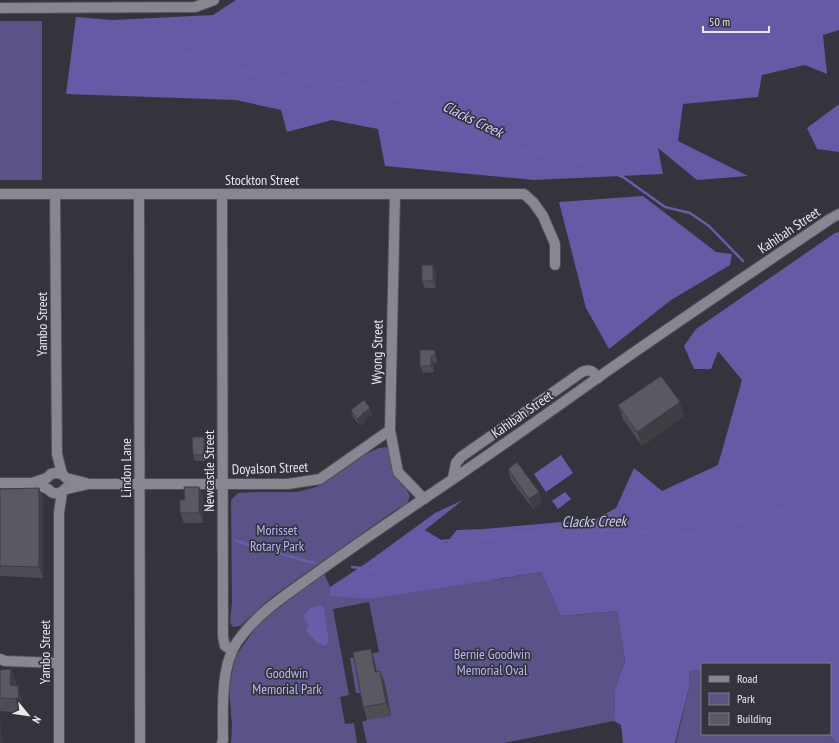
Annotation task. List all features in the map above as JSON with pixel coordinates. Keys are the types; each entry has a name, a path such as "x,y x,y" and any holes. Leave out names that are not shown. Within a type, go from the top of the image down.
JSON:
{"street":[{"path":"0,8 195,7 214,0"},
{"name":"Stockton Street","path":"0,194 524,194 533,202 543,216 555,244 555,265"},
{"name":"Yambo Street","path":"55,194 57,454 59,486 59,743"},
{"name":"Lindon Lane","path":"139,194 140,743"},
{"name":"Newcastle Street","path":"222,194 223,637 225,646 232,650"},
{"name":"Wyong Street","path":"395,194 390,430 398,472 424,499"},
{"name":"Kahibah Street","path":"232,650 246,630 268,608 453,478 839,214"},
{"path":"453,478 456,463 461,457 582,372 590,370 594,372 598,378"},
{"name":"Doyalson Street","path":"0,483 32,483 59,486 88,484 288,484 320,479 390,430"},
{"name":"Yambo Street","path":"49,476 57,454"},
{"name":"Doyalson Street","path":"32,483 56,473 59,486"},
{"path":"49,476 46,484 59,486"},
{"path":"222,743 223,697 228,660 232,650"},
{"path":"0,659 59,663"}],"green space":[{"path":"0,21 42,21 42,180 0,180"},
{"name":"Morisset Rotary Park","path":"386,447 389,451 392,468 404,484 410,496 407,504 394,511 272,597 240,626 233,627 230,623 232,602 231,500 238,493 297,492 316,487 365,454 379,448"},
{"name":"Bernie Goodwin Memorial Oval","path":"541,572 561,616 617,611 625,660 615,690 614,721 504,743 367,743 362,722 367,720 362,693 356,693 350,658 379,652 369,602 333,609 349,695 340,697 345,724 354,723 357,743 231,743 232,725 229,688 235,657 259,623 324,573 330,587 331,596 499,579"},
{"path":"701,670 701,735 828,735 837,743 676,743 690,684 689,671"}],"shaded area":[{"path":"236,0 839,0 839,30 823,35 827,74 805,65 762,75 758,97 683,104 678,141 748,176 697,180 658,148 663,174 534,180 385,166 378,129 332,120 287,132 281,110 236,100 66,94 76,17 112,20 213,15"},
{"path":"839,104 839,152 817,149 807,128"},
{"path":"643,196 716,252 732,254 730,265 671,300 609,349 586,308 559,202"},
{"path":"839,232 839,743 837,743 829,735 831,735 831,663 701,663 701,670 689,671 690,684 675,743 623,743 621,725 614,721 615,690 625,660 617,611 561,616 541,572 370,599 330,596 330,587 365,564 435,513 463,500 425,530 446,543 457,530 596,519 616,508 634,468 662,491 718,465 742,380 718,351 711,369 694,369 684,346 696,329 835,233"},
{"path":"561,455 573,473 546,492 534,474"},
{"path":"565,492 571,499 558,509 552,501"},
{"path":"320,605 324,608 329,642 325,646 318,643 306,631 308,625 303,616 311,608"}],"building":[{"path":"422,265 433,265 433,281 422,281"},
{"path":"420,350 435,350 435,356 431,356 431,366 420,366"},
{"path":"661,376 680,402 637,432 618,405"},
{"path":"364,400 370,408 357,419 351,410"},
{"path":"192,437 204,437 204,455 193,455"},
{"path":"517,462 539,492 529,499 508,469"},
{"path":"184,487 199,487 199,513 180,513 180,500 185,500"},
{"path":"39,488 39,567 0,566 0,489"},
{"path":"371,649 375,672 380,671 386,703 363,707 353,652"},
{"path":"11,669 10,685 18,686 19,699 0,698 0,670"}],"waterway":[{"name":"Clacks Creek","path":"170,49 265,77 366,87 430,110 505,147 585,162 623,177 665,207 690,213 709,226 743,261"},
{"name":"Clacks Creek","path":"769,287 815,315 839,339"},
{"name":"Clacks Creek","path":"352,567 379,570 430,542 500,536 606,530 693,535 839,493"},
{"name":"Clacks Creek","path":"236,541 314,563"}],"park label":[{"name":"Goodwin Memorial Park","path":"287,682"}]}
